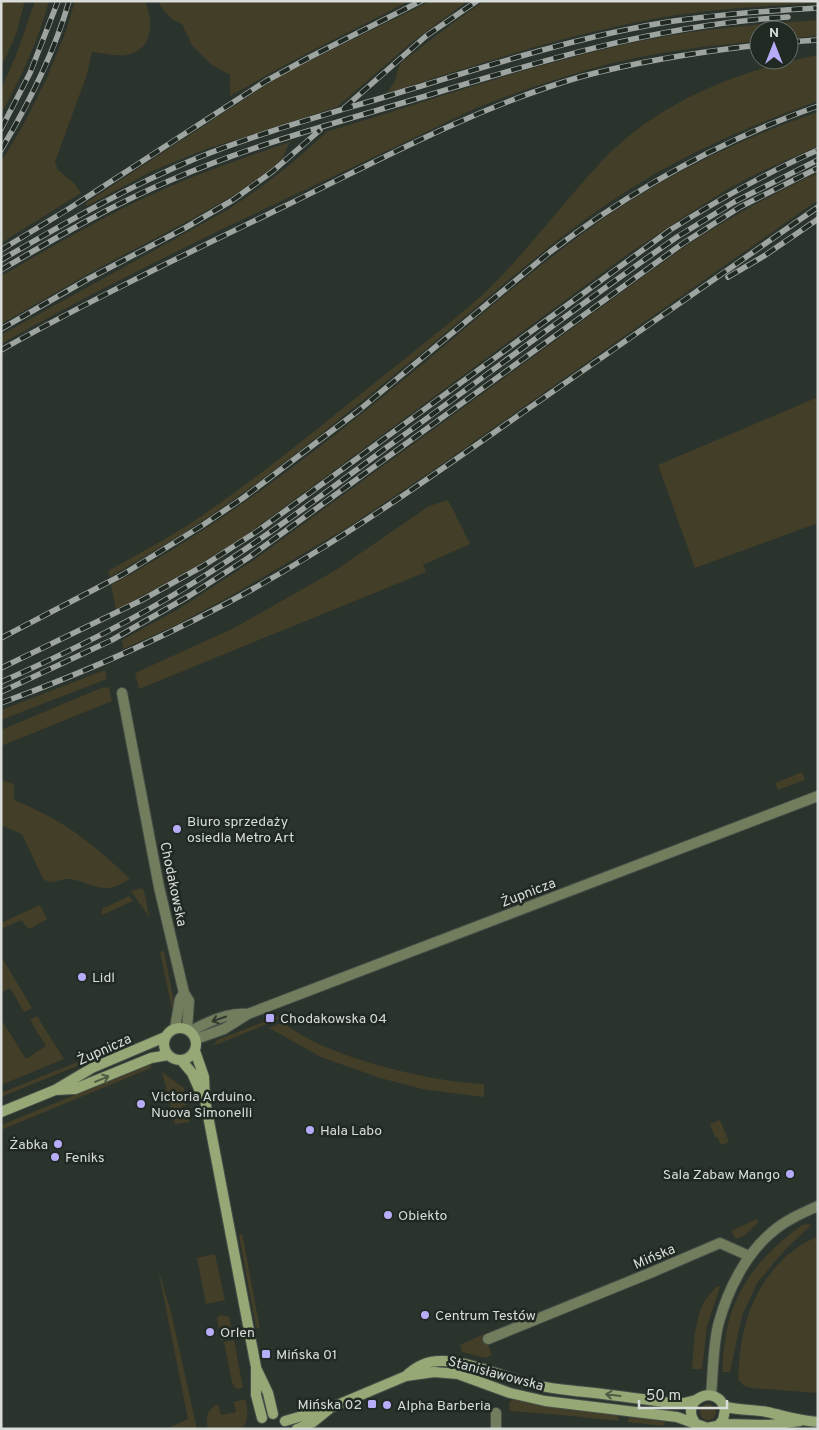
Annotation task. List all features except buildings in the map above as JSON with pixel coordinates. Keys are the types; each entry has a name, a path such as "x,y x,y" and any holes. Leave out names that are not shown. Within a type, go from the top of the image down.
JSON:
{"street":[{"name":"Chodakowska","path":"122,693 159,887 184,993 190,1001 191,1033"},
{"name":"Żupnicza","path":"191,1033 236,1023 248,1014 818,796"},
{"name":"Chodakowska","path":"175,1028 180,999 184,993"},
{"path":"195,1051 190,1057 176,1060 168,1055 164,1046 165,1037 175,1028 191,1033 204,1077 205,1100 256,1367 256,1395 262,1418"},
{"name":"Żupnicza","path":"1,1112 55,1090 92,1068 165,1037"},
{"name":"Żupnicza","path":"55,1090 75,1089 152,1058 168,1055"},
{"path":"181,1060 192,1073 205,1100"},
{"path":"711,1395 719,1323 733,1286 749,1256 771,1232 800,1214 818,1206"},
{"name":"Mińska","path":"488,1340 650,1274 720,1242 749,1256"},
{"name":"Stanisławowska","path":"406,1376 413,1369 424,1364 442,1361 482,1368 521,1382 544,1387 671,1402 696,1400"},
{"path":"256,1367 268,1393 274,1414"},
{"name":"Stanisławowska","path":"406,1376 434,1372 458,1374 510,1393 545,1401 684,1418 696,1424"},
{"path":"257,1429 262,1418 268,1414 279,1415 286,1425 406,1376"},
{"path":"711,1428 724,1417 724,1406 719,1399 711,1395 704,1395 696,1400 691,1409 693,1420 696,1424 711,1428 732,1423 770,1425 800,1421 818,1422"},
{"path":"724,1406 734,1409 767,1412 800,1421"},
{"path":"297,1429 313,1422 330,1408"},
{"path":"496,1413 496,1429"}],"shaded area":[{"path":"1,1 25,1 16,34 1,68"},
{"path":"35,1 49,1 28,59 1,114 1,89 17,53"},
{"path":"75,1 145,1 148,8 150,32 144,46 130,54 116,55 92,52 87,74 55,162 58,170 75,184 81,193 1,243 1,162 25,122 47,78 66,31"},
{"path":"158,1 409,1 294,60 230,96 230,75 212,65 192,45 182,24 173,20 163,10"},
{"path":"431,1 468,1 412,42 337,107 206,149 152,171 87,206 86,203 269,83 297,67"},
{"path":"484,1 818,1 818,3 698,12 624,25 556,41 387,93 396,79 401,63"},
{"path":"818,20 818,36 799,37 799,21"},
{"path":"749,25 749,42 681,50 624,60 555,80 474,109 117,281 1,344 1,335 229,209 280,173 326,132 561,60 641,41"},
{"path":"818,55 818,101 744,130 696,152 627,191 577,225 530,262 385,383 278,467 196,525 110,577 108,571 186,526 259,475 472,304 506,271 601,162 648,122 701,92 758,70 799,70 799,59"},
{"path":"818,112 818,146 758,173 728,189 682,218 628,254 242,538 195,567 116,610 111,585 197,534 279,477 397,385 575,239 624,205 694,164 743,141"},
{"path":"290,142 282,159 234,195 95,270 1,324 1,276 135,202 205,172"},
{"path":"818,173 818,200 442,464 353,524 236,593 176,625 123,649 122,640 177,610 251,562 680,250 747,209"},
{"path":"818,397 818,523 695,568 658,465"},
{"path":"448,500 470,544 423,565 426,572 139,689 135,673 234,628 336,570 429,506"},
{"path":"105,670 107,679 1,720 1,710"},
{"path":"109,687 112,701 1,746 1,730 101,688"},
{"path":"802,772 805,780 778,790 775,783"},
{"path":"1,780 14,784 14,800 63,824 90,843 130,879 108,888 69,879 49,882 43,879 22,834 1,825"},
{"path":"142,888 145,894 149,917 131,891"},
{"path":"129,896 133,901 102,915 102,909"},
{"path":"40,905 47,919 30,929 25,926 22,920 1,929 1,923"},
{"path":"164,951 175,1009 172,1009 160,952"},
{"path":"1,959 32,1008 24,1012 10,988 1,993"},
{"path":"294,1013 214,1045 217,1040 282,1015"},
{"path":"37,1016 64,1059 1,1085 1,1019 26,1059 46,1046 30,1020"},
{"path":"283,1022 301,1035 324,1046 379,1065 408,1073 484,1084 484,1097 422,1089 380,1078 321,1057 269,1028"},
{"path":"80,1061 77,1066 1,1097 1,1093"},
{"path":"151,1064 151,1068 1,1130 1,1125"},
{"path":"162,1072 184,1088 187,1105 182,1106 184,1117 189,1117 190,1122 175,1124"},
{"path":"720,1120 729,1142 721,1145 717,1137 715,1137 710,1124"},
{"path":"757,1219 759,1222 744,1236 736,1239 731,1231"},
{"path":"802,1225 811,1225 784,1251 757,1283 742,1316 730,1372 722,1372 724,1345 731,1313 745,1283 776,1246"},
{"path":"242,1233 260,1329 256,1327 239,1235"},
{"path":"817,1237 818,1393 744,1386 738,1379 740,1354 744,1330 754,1301 761,1287 780,1263 791,1252"},
{"path":"215,1254 225,1300 206,1304 197,1258"},
{"path":"158,1269 171,1312 197,1429 166,1429 188,1419"},
{"path":"717,1286 720,1287 707,1326 702,1369 692,1369 700,1310"},
{"path":"220,1315 229,1317 233,1338 221,1340 217,1318"},
{"path":"484,1334 492,1355 486,1358 462,1352 460,1345"},
{"path":"234,1340 243,1388 238,1389 235,1388 232,1382 224,1342"},
{"path":"245,1399 247,1418 241,1429 208,1429 208,1414 214,1406 218,1404 221,1415 236,1412 234,1402"},
{"path":"512,1399 544,1406 617,1415 619,1421 510,1411 509,1404"},
{"path":"705,1404 711,1404 716,1409 714,1418 705,1420 700,1415 700,1409"},
{"path":"630,1416 665,1420 664,1426 627,1422"}],"railway":[{"path":"1,129 30,73 58,1"},
{"path":"1,150 40,78 56,40 69,1"},
{"path":"1,250 70,208 266,81 421,1"},
{"path":"344,108 426,36 477,1"},
{"path":"1,260 49,232 172,169 250,138 303,121 470,71 620,31 713,16 818,8"},
{"path":"1,270 127,200 202,167 266,144 518,68 606,45 695,27 788,17"},
{"path":"799,41 818,40"},
{"path":"1,350 71,312 393,152 504,103 580,77 624,66 749,46"},
{"path":"1,638 122,575 243,498 358,411 550,252 645,187 678,168 746,135 818,106"},
{"path":"1,329 233,200 273,171 320,130"},
{"path":"1,668 142,600 203,566 259,530 670,230 742,187 818,150"},
{"path":"1,682 75,648 123,623 218,567 293,516 677,237 734,202 818,160"},
{"path":"1,692 112,640 189,596 248,558 682,244 740,207 818,168"},
{"path":"1,703 81,672 197,619 309,556 428,478 818,207"},
{"path":"728,277 764,256 818,219"}],"place":[{"name":"Biuro sprzedaży osiedla Metro Art","path":"177,829"},
{"name":"Lidl","path":"82,977"},
{"name":"Chodakowska 04","path":"270,1018"},
{"name":"Victoria Arduino. Nuova Simonelli","path":"141,1104"},
{"name":"Hala Labo","path":"310,1130"},
{"name":"Żabka","path":"58,1144"},
{"name":"Feniks","path":"55,1157"},
{"name":"Sala Zabaw Mango","path":"790,1174"},
{"name":"Obiekto","path":"388,1215"},
{"name":"Centrum Testów","path":"425,1315"},
{"name":"Orlen","path":"210,1332"},
{"name":"Mińska 01","path":"266,1354"},
{"name":"Mińska 02","path":"372,1404"},
{"name":"Alpha Barberia","path":"387,1405"}]}
